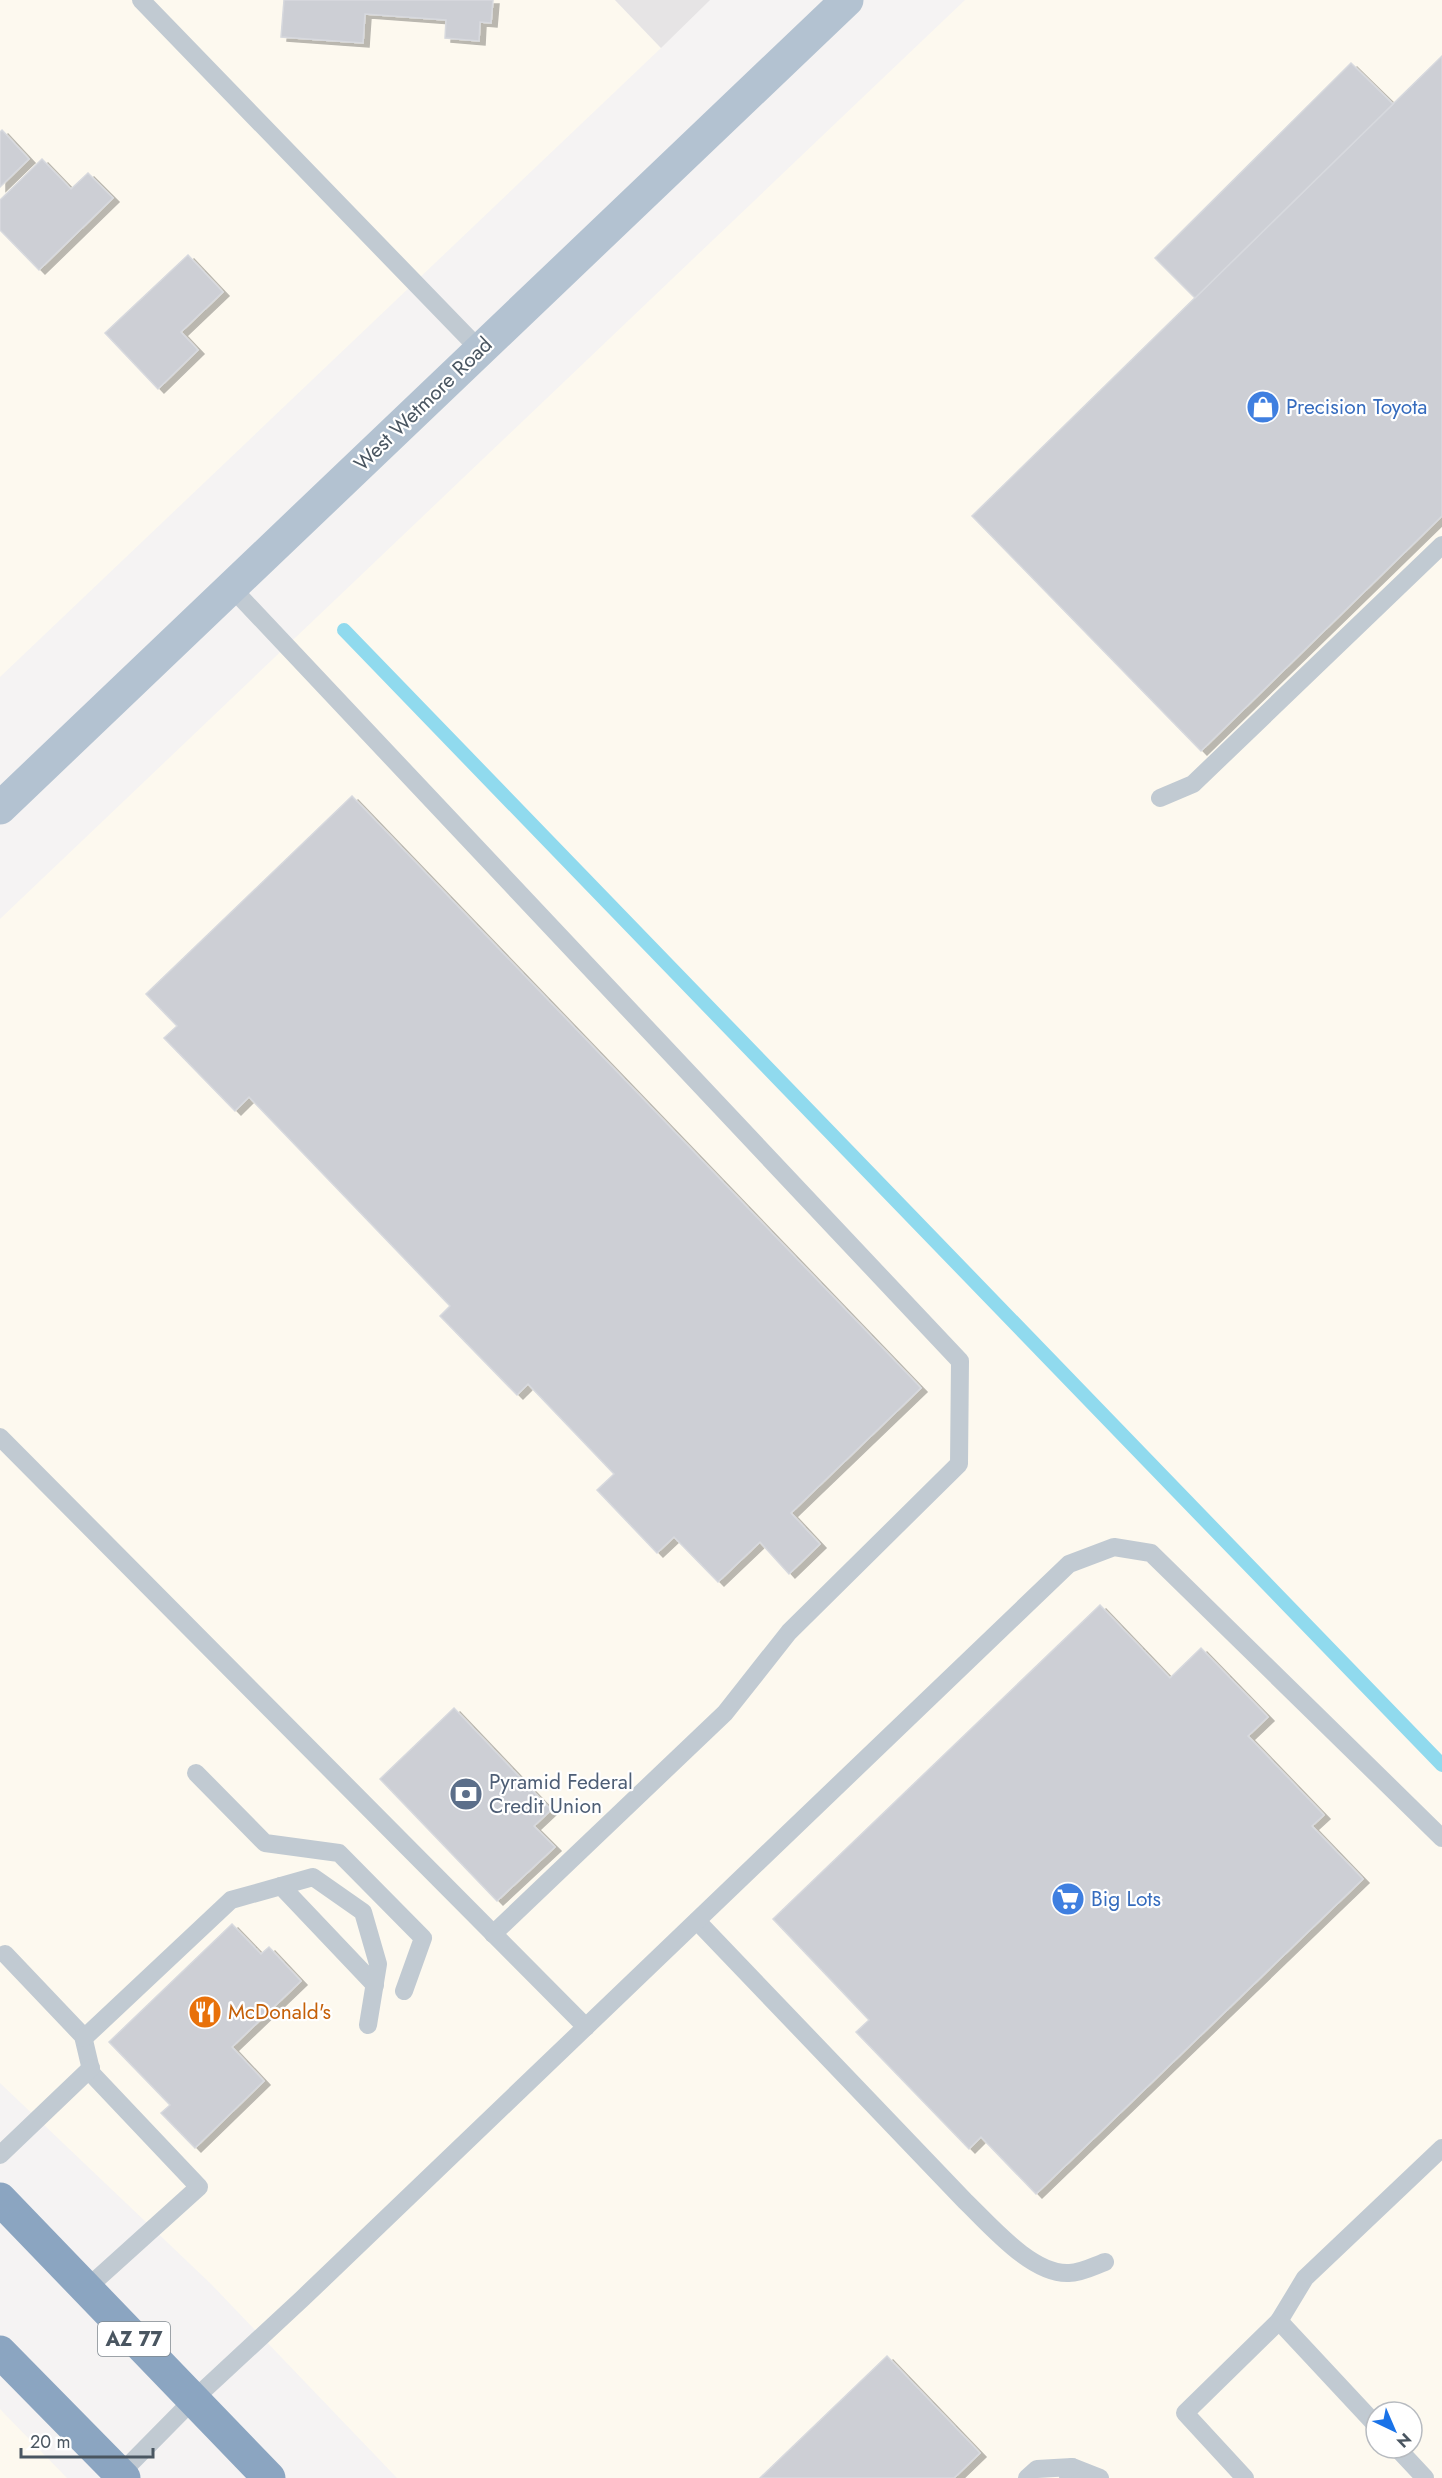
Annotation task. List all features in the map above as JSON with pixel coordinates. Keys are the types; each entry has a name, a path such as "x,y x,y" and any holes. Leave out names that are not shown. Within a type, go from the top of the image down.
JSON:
{"highway":[{"name":"AZ 77","path":"0,2199 269,2478"},
{"path":"0,2352 122,2476"}],"main road":[{"name":"West Wetmore Road","path":"0,808 847,0"}],"lane":[{"path":"141,0 480,350"},
{"path":"1160,798 1193,784 1442,545"},
{"path":"231,587 960,1361 959,1464 789,1632 725,1713 493,1934"},
{"path":"0,1437 586,2027"},
{"path":"122,2476 193,2400 303,2298 1070,1564 1114,1547 1151,1553 1442,1838"},
{"path":"196,1773 265,1843 339,1853 423,1938 404,1991"},
{"path":"84,2038 231,1900 312,1877 363,1912 378,1964 368,2025"},
{"path":"281,1886 375,1985"},
{"path":"697,1921 965,2201 1005,2239 1041,2268 1070,2273 1105,2262"},
{"path":"5,1954 84,2038 92,2074 199,2187 86,2289"},
{"path":"0,2155 91,2068"},
{"path":"1245,2478 1185,2413 1279,2321 1305,2278 1442,2148"},
{"path":"1279,2321 1364,2412"},
{"path":"1408,2460 1425,2478"},
{"path":"1027,2478 1036,2469 1100,2478"}],"shaded area":[{"path":"0,0 615,0 661,48 0,677"},
{"path":"615,0 710,0 661,48"},
{"path":"965,0 1442,0 1442,2478 397,2478 211,2284 0,2083 0,919"},
{"path":"0,2409 67,2478 0,2478"}],"building":[{"path":"284,0 493,0 491,23 480,22 479,41 445,38 446,20 365,14 363,43 281,37"},
{"name":"Precision Toyota","path":"1442,56 1442,516 1201,751 972,516"},
{"path":"1351,63 1393,104 1195,298 1155,258"},
{"path":"2,130 29,159 0,187 0,132"},
{"path":"42,159 71,189 88,173 113,198 39,270 0,230 0,200"},
{"path":"188,255 223,292 181,332 198,350 158,389 105,333"},
{"path":"352,796 921,1388 791,1513 820,1544 789,1574 760,1542 718,1582 674,1537 657,1553 597,1490 614,1474 528,1384 517,1395 440,1316 450,1306 249,1097 235,1111 164,1038 177,1026 146,994"},
{"name":"Big Lots","path":"1100,1605 1170,1678 1201,1648 1268,1717 1248,1736 1324,1815 1312,1826 1363,1879 1036,2194 981,2137 969,2149 856,2032 869,2020 773,1919"},
{"name":"Pyramid Federal Credit Union","path":"454,1708 551,1810 534,1826 555,1847 497,1901 380,1779"},
{"name":"McDonald's","path":"232,1924 261,1954 269,1947 301,1981 232,2047 264,2081 195,2148 161,2113 170,2105 109,2042"},
{"path":"887,2356 980,2453 954,2478 760,2478"}],"waterway":[{"path":"344,630 1442,1765"}],"place":[{"name":"Precision Toyota","path":"1263,407"},
{"name":"Pyramid Federal Credit Union","path":"466,1794"},
{"name":"Big Lots","path":"1068,1899"},
{"name":"McDonald's","path":"205,2012"}]}
